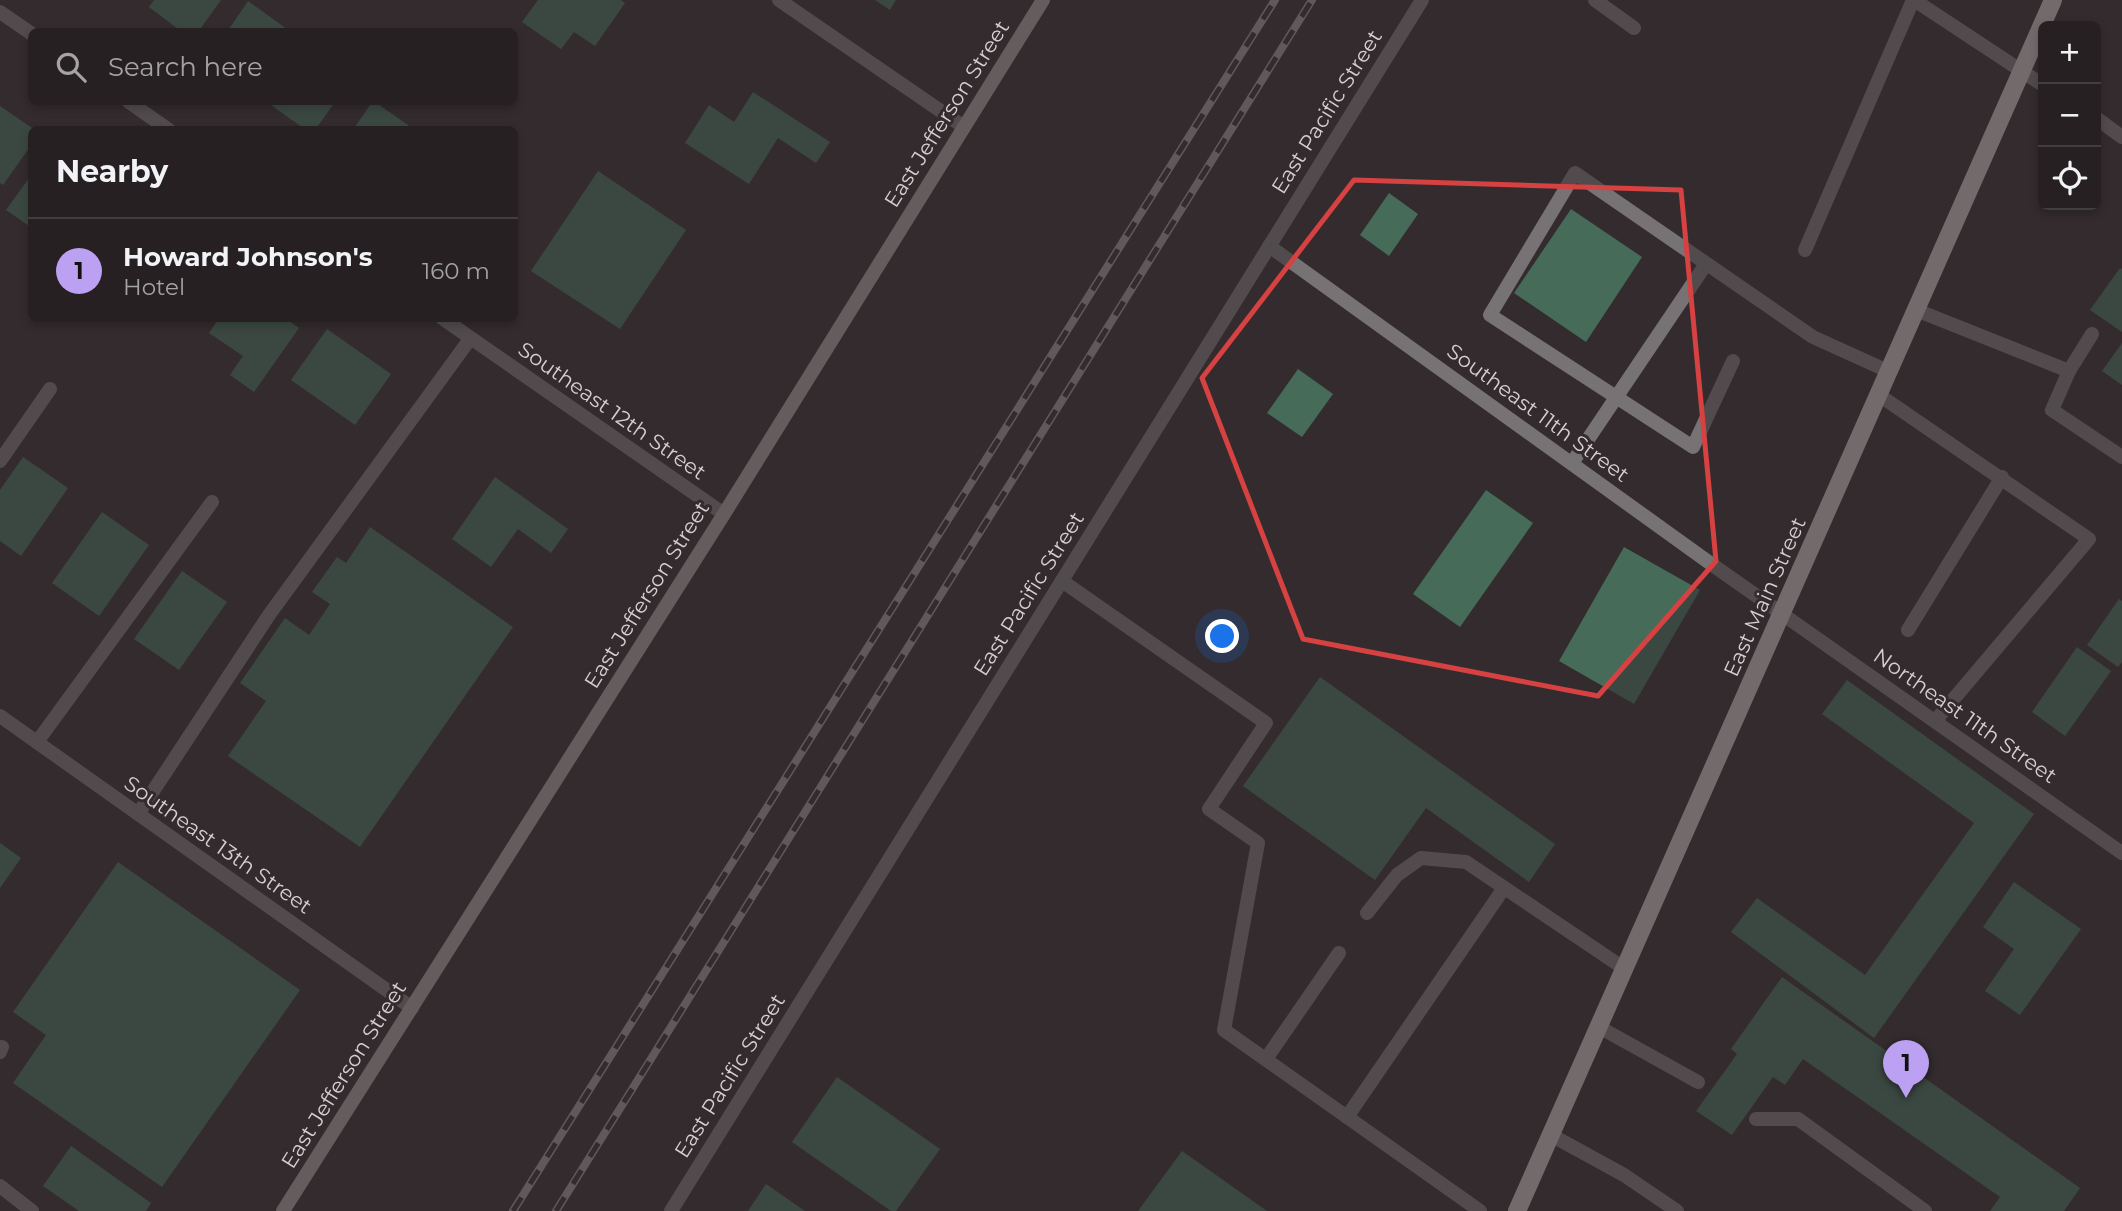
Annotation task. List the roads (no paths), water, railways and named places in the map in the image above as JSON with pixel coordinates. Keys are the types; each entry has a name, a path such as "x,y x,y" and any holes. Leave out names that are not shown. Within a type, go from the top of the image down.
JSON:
{"main road":[{"name":"East Jefferson Street","path":"283,1211 724,514 1043,0"},
{"name":"East Main Street","path":"1517,1211 2053,0"}],"street":[{"path":"779,0 964,127"},
{"name":"East Pacific Street","path":"671,1211 1422,0"},
{"path":"1595,0 1634,28"},
{"path":"1805,250 1914,0 2042,84"},
{"path":"0,12 28,31"},
{"path":"133,105 163,126"},
{"path":"2101,122 2122,137"},
{"path":"1733,361 1693,447 1490,315 1575,173 1812,337 1890,372"},
{"name":"Southeast 11th Street","path":"1269,246 1783,615"},
{"path":"1572,463 1706,264"},
{"path":"1916,310 2069,371"},
{"name":"Southeast 12th Street","path":"448,322 724,514"},
{"path":"2092,334 2069,371 2052,410 2122,457"},
{"path":"138,814 269,615 470,338"},
{"path":"0,461 50,389"},
{"path":"1879,395 2089,539 1935,721"},
{"path":"1908,630 2002,477"},
{"path":"37,742 212,502"},
{"path":"1062,581 1266,723 1209,809 1258,843 1224,1030 1480,1211"},
{"name":"Northeast 11th Street","path":"1783,615 2122,853"},
{"name":"Southeast 13th Street","path":"0,716 412,1008"},
{"path":"1367,913 1397,875 1421,858 1466,862 1625,970"},
{"path":"1347,1117 1504,888"},
{"path":"1266,1059 1339,954"},
{"path":"1599,1027 1698,1082"},
{"path":"1756,1119 1798,1119 1925,1211"},
{"path":"1551,1135 1624,1175 1677,1211"},
{"path":"0,1186 32,1211"}],"railway":[{"path":"513,1211 1275,0"},
{"path":"556,1211 1312,0"}],"place":[{"name":"Howard Johnson's","path":"1906,1098"}]}
